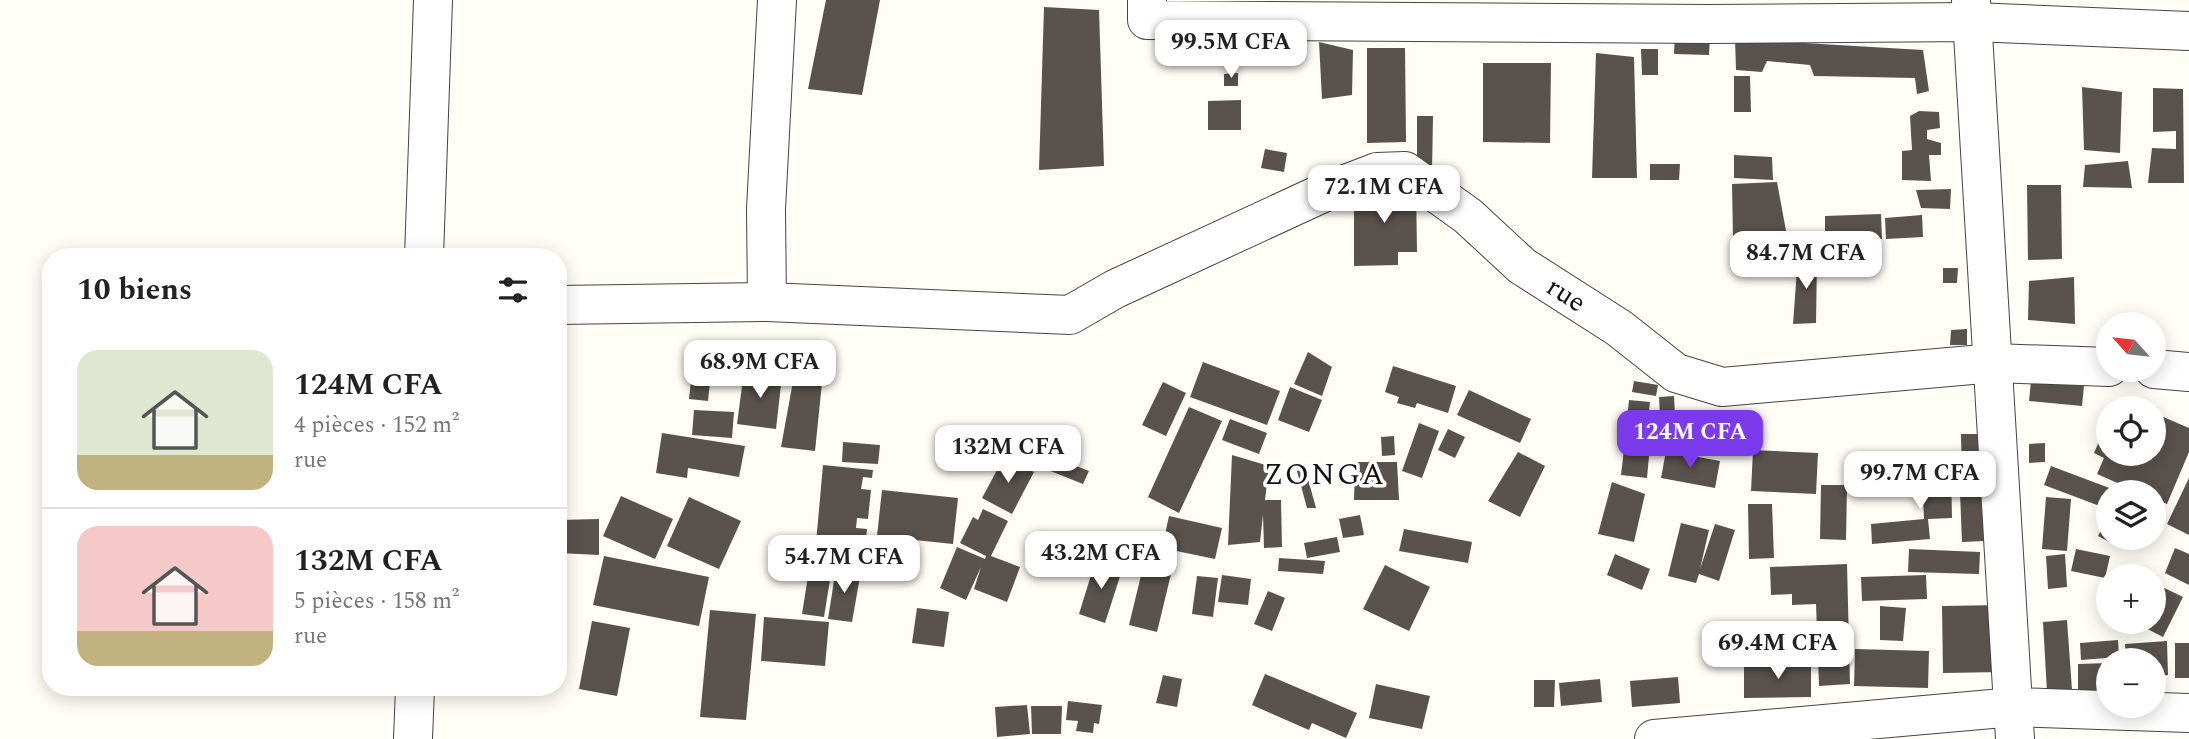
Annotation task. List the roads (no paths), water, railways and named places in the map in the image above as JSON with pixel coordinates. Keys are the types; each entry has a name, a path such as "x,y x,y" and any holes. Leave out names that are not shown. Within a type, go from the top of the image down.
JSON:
{"street":[{"path":"424,248 433,0"},
{"path":"567,305 768,302 766,209 777,0"},
{"path":"1147,0 1147,20 1708,24 1972,11 2189,31"},
{"path":"1972,11 2015,723"},
{"name":"rue","path":"768,302 1070,315 1115,289 1325,192 1377,173 1405,171 1468,216 1522,266 1619,328 1676,373 1722,387 1994,363 2096,367"},
{"path":"2166,370 2189,372"},
{"path":"414,739 415,696"},
{"path":"1654,739 2189,713"}],"district":[{"name":"ZONGA","path":"1325,475"}]}
